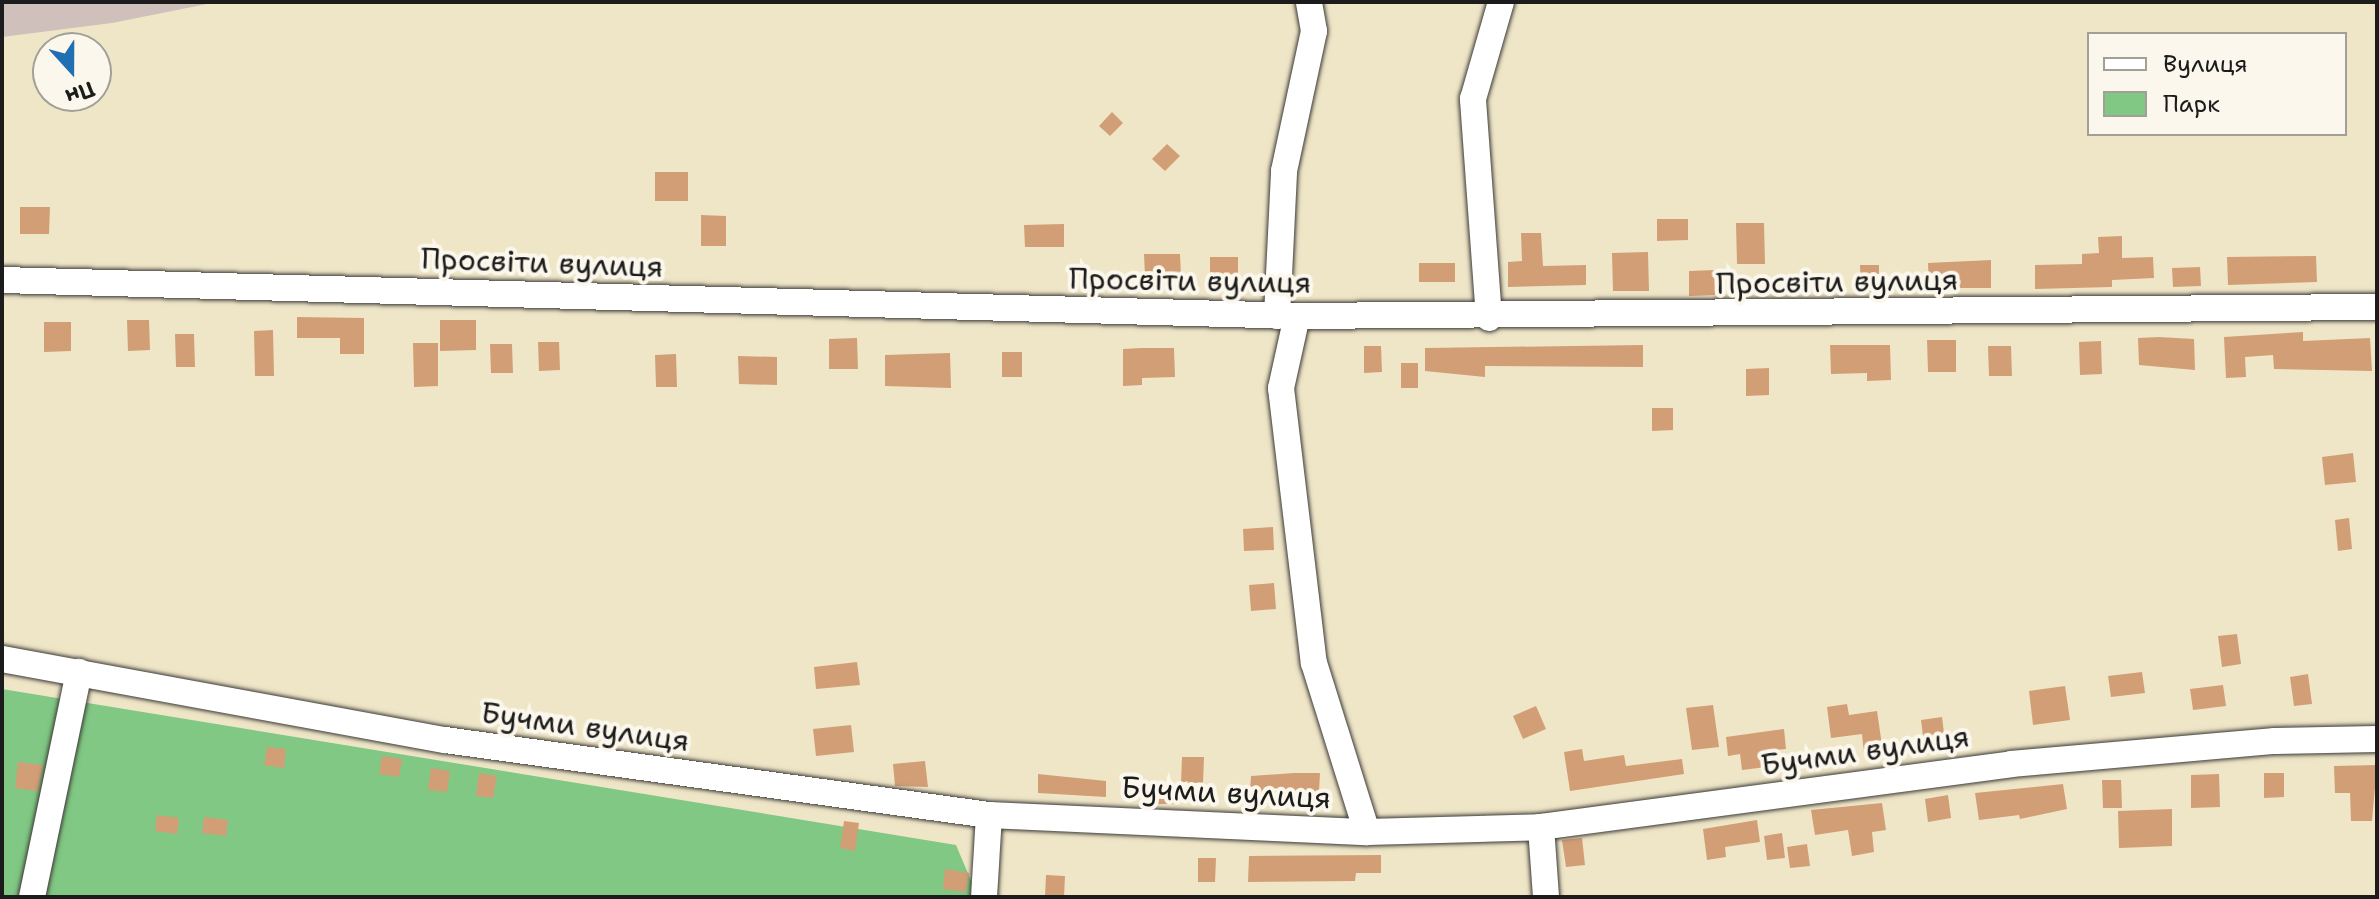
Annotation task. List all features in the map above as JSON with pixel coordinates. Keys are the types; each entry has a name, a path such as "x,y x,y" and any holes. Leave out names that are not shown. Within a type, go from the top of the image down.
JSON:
{"street":[{"path":"1309,2 1314,31 1284,171 1287,316 1281,388 1314,663 1367,832"},
{"path":"1489,318 1473,99 1501,2"},
{"name":"Просвіти вулиця","path":"2,280 1287,316 1489,318 2377,307"},
{"name":"Бучми вулиця","path":"2,659 445,740 989,815 1367,832 1541,827 2011,764 2275,741 2377,739"},
{"path":"32,897 79,672"},
{"path":"984,897 989,815"},
{"path":"1541,827 1546,897"}],"shaded area":[{"path":"2,2 217,2 112,23 2,37"}],"green space":[{"path":"2,689 956,845 978,897 2,897"}],"building":[{"path":"1112,112 1123,123 1110,136 1099,126"},
{"path":"1167,144 1180,156 1165,171 1152,159"},
{"path":"655,172 688,172 688,201 655,201"},
{"path":"20,207 50,207 49,234 20,234"},
{"path":"701,215 726,216 726,246 701,246"},
{"path":"1657,219 1688,219 1688,240 1657,241"},
{"path":"1736,223 1764,223 1765,264 1737,264"},
{"path":"1064,224 1064,247 1025,247 1024,225"},
{"path":"1521,233 1541,233 1543,266 1586,265 1586,285 1508,287 1508,262 1522,261"},
{"path":"2122,236 2122,258 2153,257 2154,278 2112,280 2112,287 2035,289 2035,265 2082,264 2082,254 2099,253 2098,237"},
{"path":"1648,252 1649,291 1613,291 1612,253"},
{"path":"1144,254 1180,254 1181,276 1145,276"},
{"path":"2316,256 2317,282 2228,285 2227,257"},
{"path":"1210,257 1238,257 1238,281 1210,281"},
{"path":"1991,260 1991,288 1929,288 1928,263"},
{"path":"1419,263 1455,263 1455,282 1419,282"},
{"path":"1860,265 1879,265 1879,291 1861,292"},
{"path":"2200,267 2201,286 2173,287 2172,268"},
{"path":"1714,270 1715,295 1689,296 1689,271"},
{"path":"297,317 364,318 364,354 340,354 340,338 297,338"},
{"path":"127,320 149,320 150,350 128,351"},
{"path":"440,320 476,320 476,350 440,351"},
{"path":"44,322 71,322 71,351 44,352"},
{"path":"273,330 274,376 255,376 254,331"},
{"path":"2303,332 2303,341 2370,338 2372,371 2274,369 2273,355 2245,357 2246,377 2226,378 2224,337"},
{"path":"175,334 194,334 195,367 176,367"},
{"path":"857,338 858,369 829,369 829,339"},
{"path":"2138,338 2194,339 2195,370 2139,365"},
{"path":"1927,340 1956,340 1956,372 1928,372"},
{"path":"2101,341 2102,374 2080,375 2079,342"},
{"path":"538,342 559,342 560,370 539,371"},
{"path":"413,343 438,343 438,386 414,387"},
{"path":"490,344 512,344 513,373 491,373"},
{"path":"1643,345 1643,367 1485,366 1485,377 1425,371 1425,348"},
{"path":"1830,345 1890,345 1891,380 1867,381 1867,373 1831,374"},
{"path":"1364,346 1381,346 1382,372 1364,373"},
{"path":"1988,346 2011,346 2012,376 1989,376"},
{"path":"1174,348 1175,377 1142,378 1142,385 1123,386 1123,349"},
{"path":"1002,352 1022,352 1022,377 1002,377"},
{"path":"950,353 951,388 885,386 885,355"},
{"path":"676,354 677,387 656,387 655,355"},
{"path":"738,356 777,357 777,385 739,384"},
{"path":"1401,363 1418,363 1418,388 1401,388"},
{"path":"1769,368 1769,395 1746,396 1746,369"},
{"path":"1652,408 1673,408 1673,430 1652,431"},
{"path":"2353,453 2356,482 2325,485 2322,457"},
{"path":"2349,518 2352,549 2338,551 2335,520"},
{"path":"1273,527 1274,550 1244,551 1243,529"},
{"path":"1274,583 1276,609 1251,611 1249,585"},
{"path":"2237,634 2241,664 2222,667 2218,636"},
{"path":"857,662 860,685 816,689 814,667"},
{"path":"2142,672 2145,693 2111,697 2108,676"},
{"path":"2308,674 2312,704 2294,706 2290,677"},
{"path":"2223,685 2226,706 2193,710 2190,689"},
{"path":"2065,686 2070,720 2033,725 2029,691"},
{"path":"1847,704 1849,715 1877,711 1883,752 1864,754 1862,734 1831,738 1827,707"},
{"path":"1713,705 1719,747 1692,750 1686,708"},
{"path":"1536,706 1546,729 1523,739 1513,716"},
{"path":"1942,717 1945,741 1924,744 1921,720"},
{"path":"851,725 854,752 816,756 813,729"},
{"path":"1784,729 1786,749 1765,751 1767,767 1742,770 1740,754 1728,756 1726,737"},
{"path":"267,747 286,749 284,768 264,765"},
{"path":"1582,749 1584,761 1624,755 1626,766 1682,759 1684,774 1570,791 1564,752"},
{"path":"382,756 402,759 399,777 379,774"},
{"path":"1182,757 1204,757 1203,783 1181,783"},
{"path":"925,761 928,787 895,786 893,764"},
{"path":"18,762 43,765 38,791 15,788"},
{"path":"2377,765 2372,821 2351,821 2350,793 2335,793 2334,766"},
{"path":"431,768 450,771 447,792 428,790"},
{"path":"479,773 497,776 493,798 476,796"},
{"path":"1320,773 1319,792 1250,793 1251,776"},
{"path":"2264,773 2284,773 2284,797 2264,798"},
{"path":"1038,774 1106,781 1106,797 1038,793"},
{"path":"2219,774 2220,807 2191,808 2191,775"},
{"path":"2102,780 2121,780 2122,808 2103,808"},
{"path":"1147,783 1180,784 1179,804 1146,804"},
{"path":"2063,784 2067,809 2020,819 2019,815 1979,820 1975,793"},
{"path":"1948,795 1951,818 1928,822 1925,799"},
{"path":"1882,803 1886,830 1872,832 1874,852 1852,856 1848,830 1815,835 1811,810"},
{"path":"2172,809 2172,846 2119,848 2118,811"},
{"path":"157,815 179,818 177,834 155,831"},
{"path":"204,817 228,820 226,836 202,833"},
{"path":"1757,820 1760,842 1725,847 1726,857 1707,860 1703,829"},
{"path":"844,821 859,823 855,851 840,848"},
{"path":"1782,833 1785,858 1767,860 1764,836"},
{"path":"1582,838 1585,865 1566,867 1562,840"},
{"path":"1807,844 1810,866 1790,868 1787,847"},
{"path":"1381,855 1381,873 1356,873 1355,881 1248,882 1249,856"},
{"path":"1198,858 1216,858 1215,882 1198,882"},
{"path":"945,869 969,873 966,892 943,889"},
{"path":"1046,875 1065,876 1064,897 1045,897"}]}
